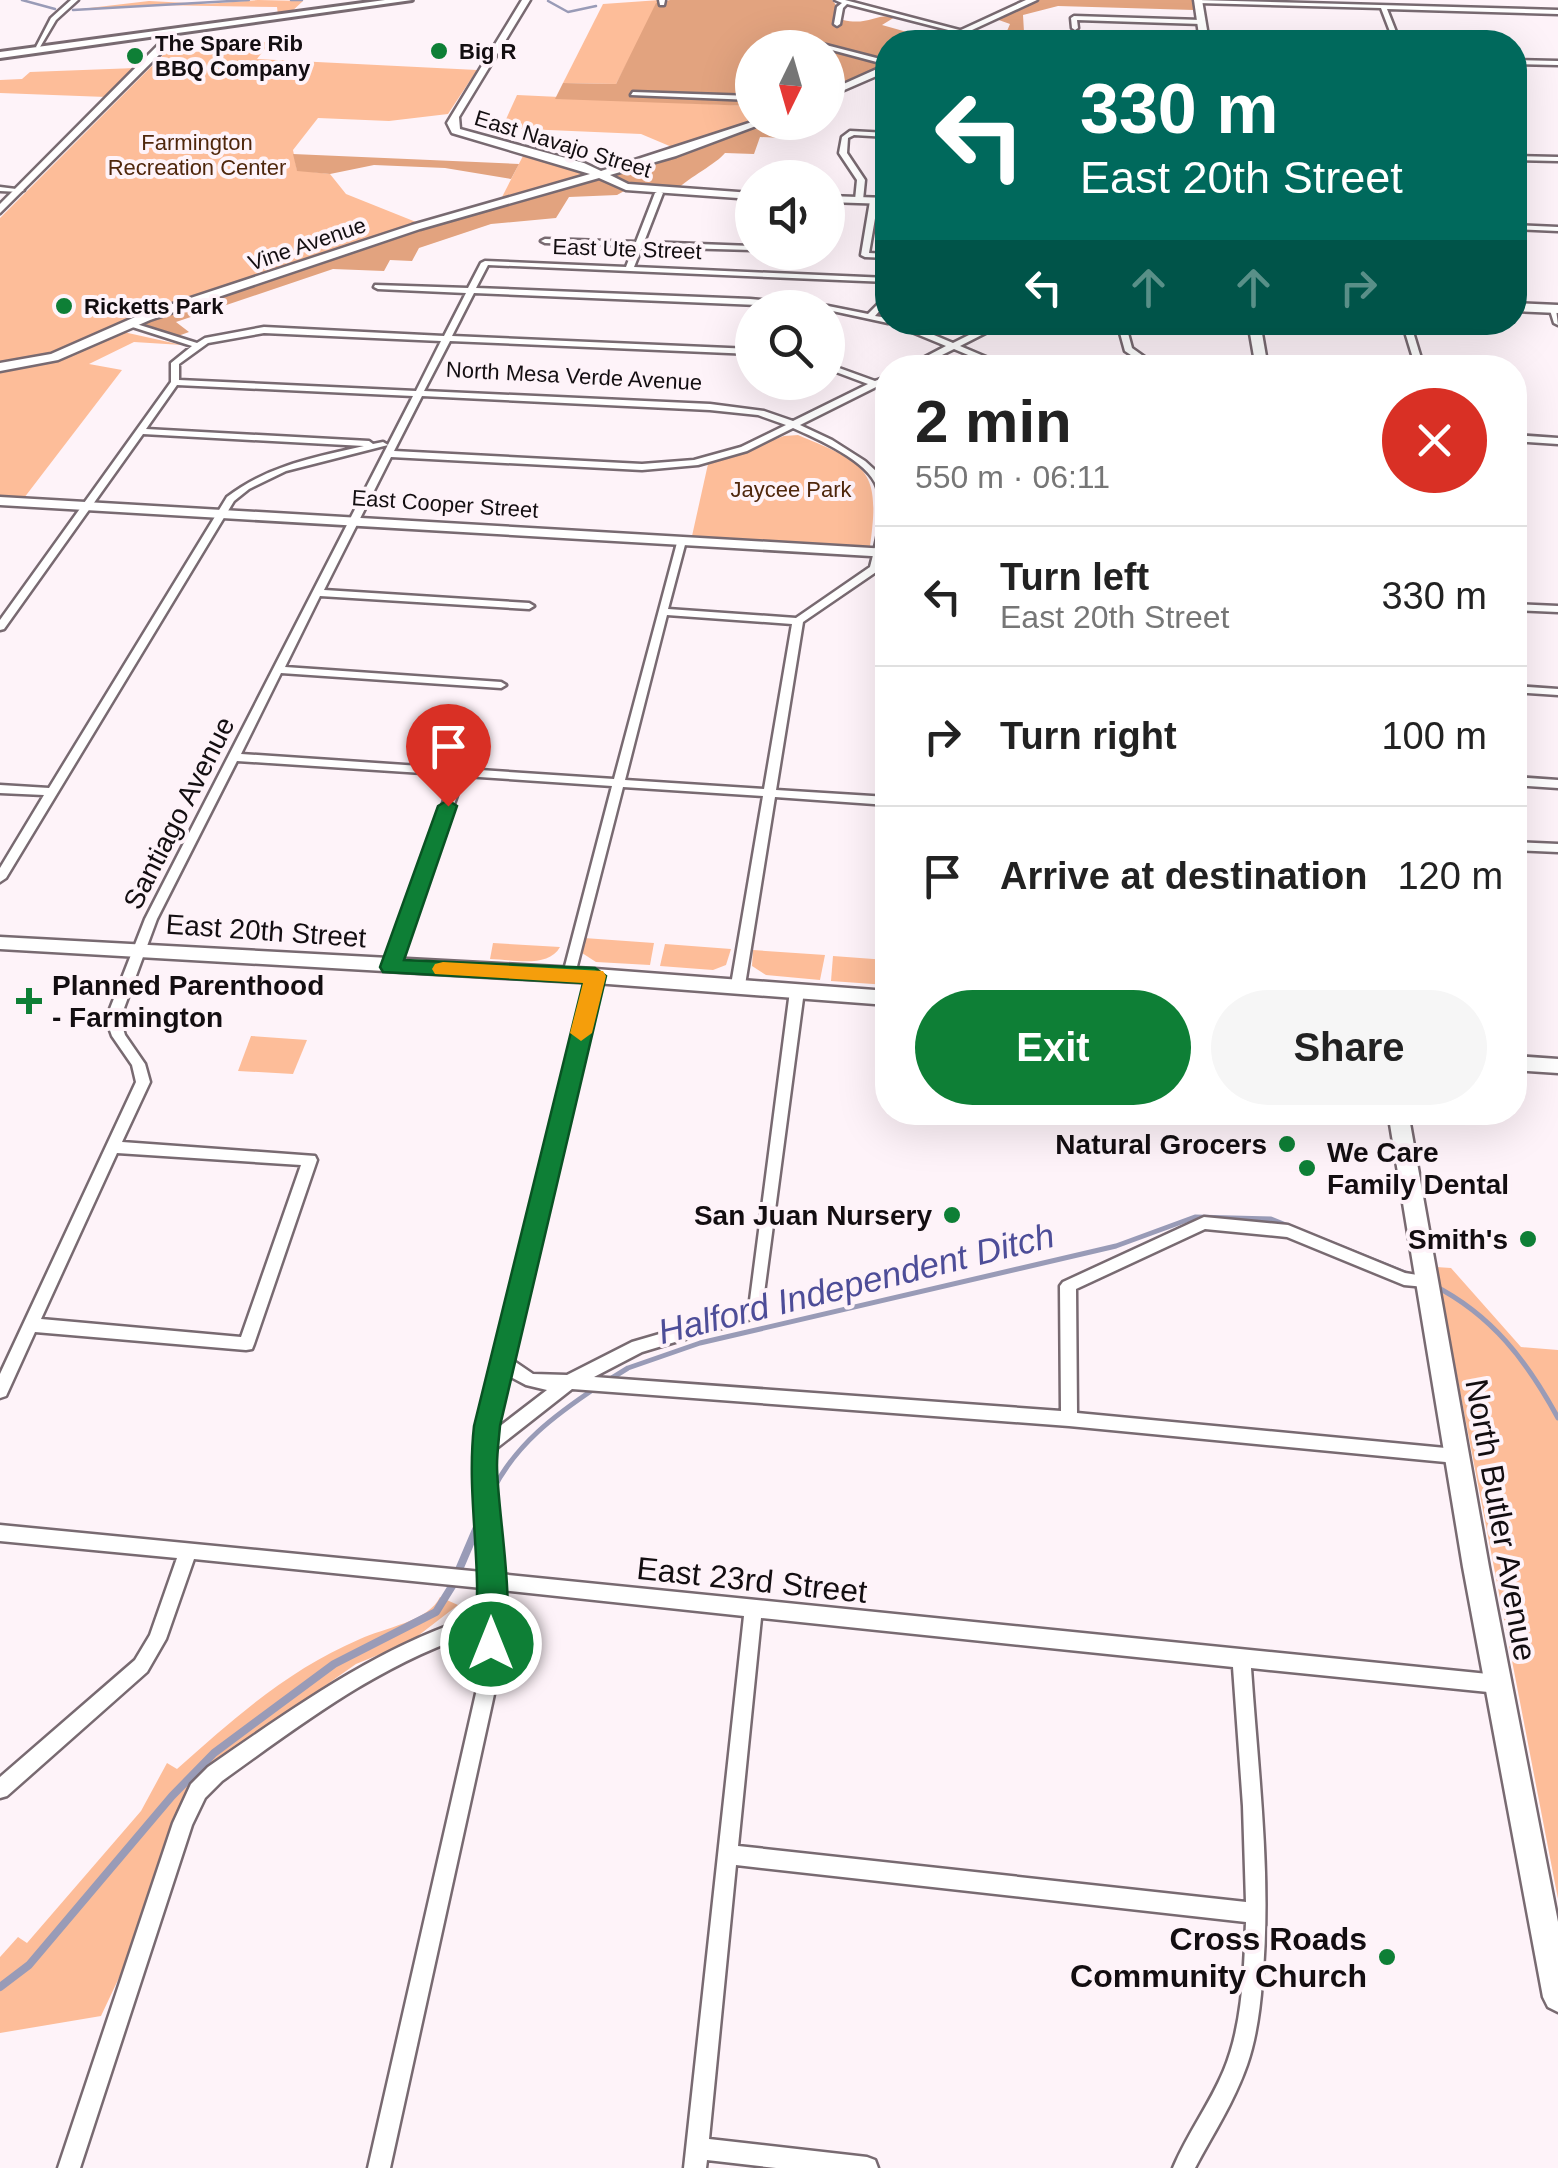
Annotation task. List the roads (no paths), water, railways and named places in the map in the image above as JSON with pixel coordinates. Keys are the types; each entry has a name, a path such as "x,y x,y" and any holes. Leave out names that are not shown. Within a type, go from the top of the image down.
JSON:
{"main road":[{"path":"39,48 167,36 404,0"},
{"path":"0,52 167,36"}],"street":[{"path":"39,48 52,19 75,0"},
{"name":"East Navajo Street","path":"526,0 452,125 468,136 524,148 600,174 619,185 659,192 735,195"},
{"path":"968,30 1033,0"},
{"path":"1203,30 1198,0 1558,12"},
{"path":"838,24 842,1 956,30"},
{"path":"1383,6 1393,30"},
{"path":"1075,28 1074,18 1201,22"},
{"path":"0,210 167,36"},
{"path":"845,53 875,61"},
{"path":"1527,63 1558,64"},
{"path":"845,86 875,71"},
{"path":"633,94 735,97"},
{"name":"Vine Avenue","path":"0,367 54,357 127,324 416,227 630,166 735,131"},
{"path":"859,200 860,180 842,154 845,137 850,133 875,134"},
{"path":"1527,158 1558,159"},
{"path":"0,189 20,190"},
{"path":"630,269 659,192"},
{"path":"845,200 874,201 866,255 875,255"},
{"path":"1527,228 1558,229"},
{"path":"545,240 735,247"},
{"name":"East Ute Street","path":"485,263 875,279"},
{"name":"Santiago Avenue","path":"0,1391 143,1082 142,1066 116,1036 113,1019 152,919 485,263"},
{"path":"378,287 735,303"},
{"path":"1527,307 1555,309 1558,323"},
{"path":"870,316 875,310"},
{"path":"845,311 875,317"},
{"path":"127,324 196,345"},
{"path":"0,627 175,382 175,363 196,345 264,330 735,351"},
{"path":"928,335 979,355"},
{"path":"933,355 974,335"},
{"path":"1122,335 1128,349 1137,355"},
{"path":"845,372 875,384"},
{"name":"North Mesa Verde Avenue","path":"175,382 710,407 765,414 853,456 875,476"},
{"path":"140,431 670,466 735,453 875,384"},
{"path":"1527,439 1558,440"},
{"path":"0,878 230,498 255,481 389,448"},
{"name":"East Cooper Street","path":"0,501 875,553"},
{"path":"568,974 681,542"},
{"path":"662,612 798,621 875,568"},
{"path":"318,593 529,606"},
{"path":"1527,608 1558,609"},
{"path":"738,986 798,621"},
{"path":"279,670 501,685"},
{"path":"1527,690 1558,692"},
{"path":"235,757 875,799"},
{"path":"390,967 459,774"},
{"path":"1527,782 1558,784"},
{"path":"0,789 50,792"},
{"path":"1527,847 1558,848"},
{"name":"East 20th Street","path":"0,942 390,967 568,974 875,997"},
{"path":"380,2168 491,1667 492,1583 484,1448 595,976"},
{"path":"484,1448 569,1382 638,1346 756,1312 797,991"},
{"path":"1527,1064 1558,1066"},
{"name":"North Butler Avenue","path":"1400,1125 1424,1281 1558,1997"},
{"path":"30,1325 246,1344 310,1160 114,1147"},
{"path":"1070,1420 1068,1286 1204,1223 1288,1231 1404,1279 1424,1281"},
{"path":"502,1360 517,1378 541,1384 569,1382 1070,1420 1456,1456"},
{"name":"East 23rd Street","path":"0,1533 1498,1684"},
{"path":"0,1789 140,1666 157,1639 188,1550"},
{"path":"753,1611 696,2158 867,2168"},
{"path":"69,2168 183,1823 198,1792 215,1774 349,1681 459,1628 491,1620"},
{"path":"1184,2168 1240,2054 1252,1994 1255,1913 1242,1660"},
{"path":"727,1854 1255,1913"}],"waterway":[{"path":"22,0 55,9"},
{"path":"73,10 249,0"},
{"path":"291,0 302,0"},
{"path":"548,1 568,12 596,6"},
{"name":"Halford Independent Ditch","path":"607,1381 628,1368 700,1343 1116,1246 1195,1217 1271,1219 1410,1275"},
{"name":"Halford Independent Ditch","path":"1433,1285 1473,1310 1506,1341 1534,1377 1558,1418"},
{"name":"Halford Independent Ditch","path":"493,1490 513,1458 538,1432 597,1387"},
{"name":"Halford Independent Ditch","path":"491,1494 493,1490"},
{"name":"Halford Independent Ditch","path":"458,1572 481,1518"},
{"name":"Halford Independent Ditch","path":"0,1987 29,1965 172,1796 214,1753 334,1664 436,1612 454,1583"}],"place":[{"name":"Big R","path":"439,51"},
{"name":"The Spare Rib BBQ Company","path":"135,56"},
{"name":"Ricketts Park","path":"64,306"},
{"name":"Planned Parenthood - Farmington","path":"29,1001"},
{"name":"Natural Grocers","path":"1287,1144"},
{"name":"We Care Family Dental","path":"1307,1168"},
{"name":"San Juan Nursery","path":"952,1215"},
{"name":"Smith's","path":"1528,1239"},
{"name":"Cross Roads Community Church","path":"1387,1957"}],"park label":[{"name":"Farmington Recreation Center","path":"197,154"},
{"name":"Jaycee Park","path":"791,489"}]}
